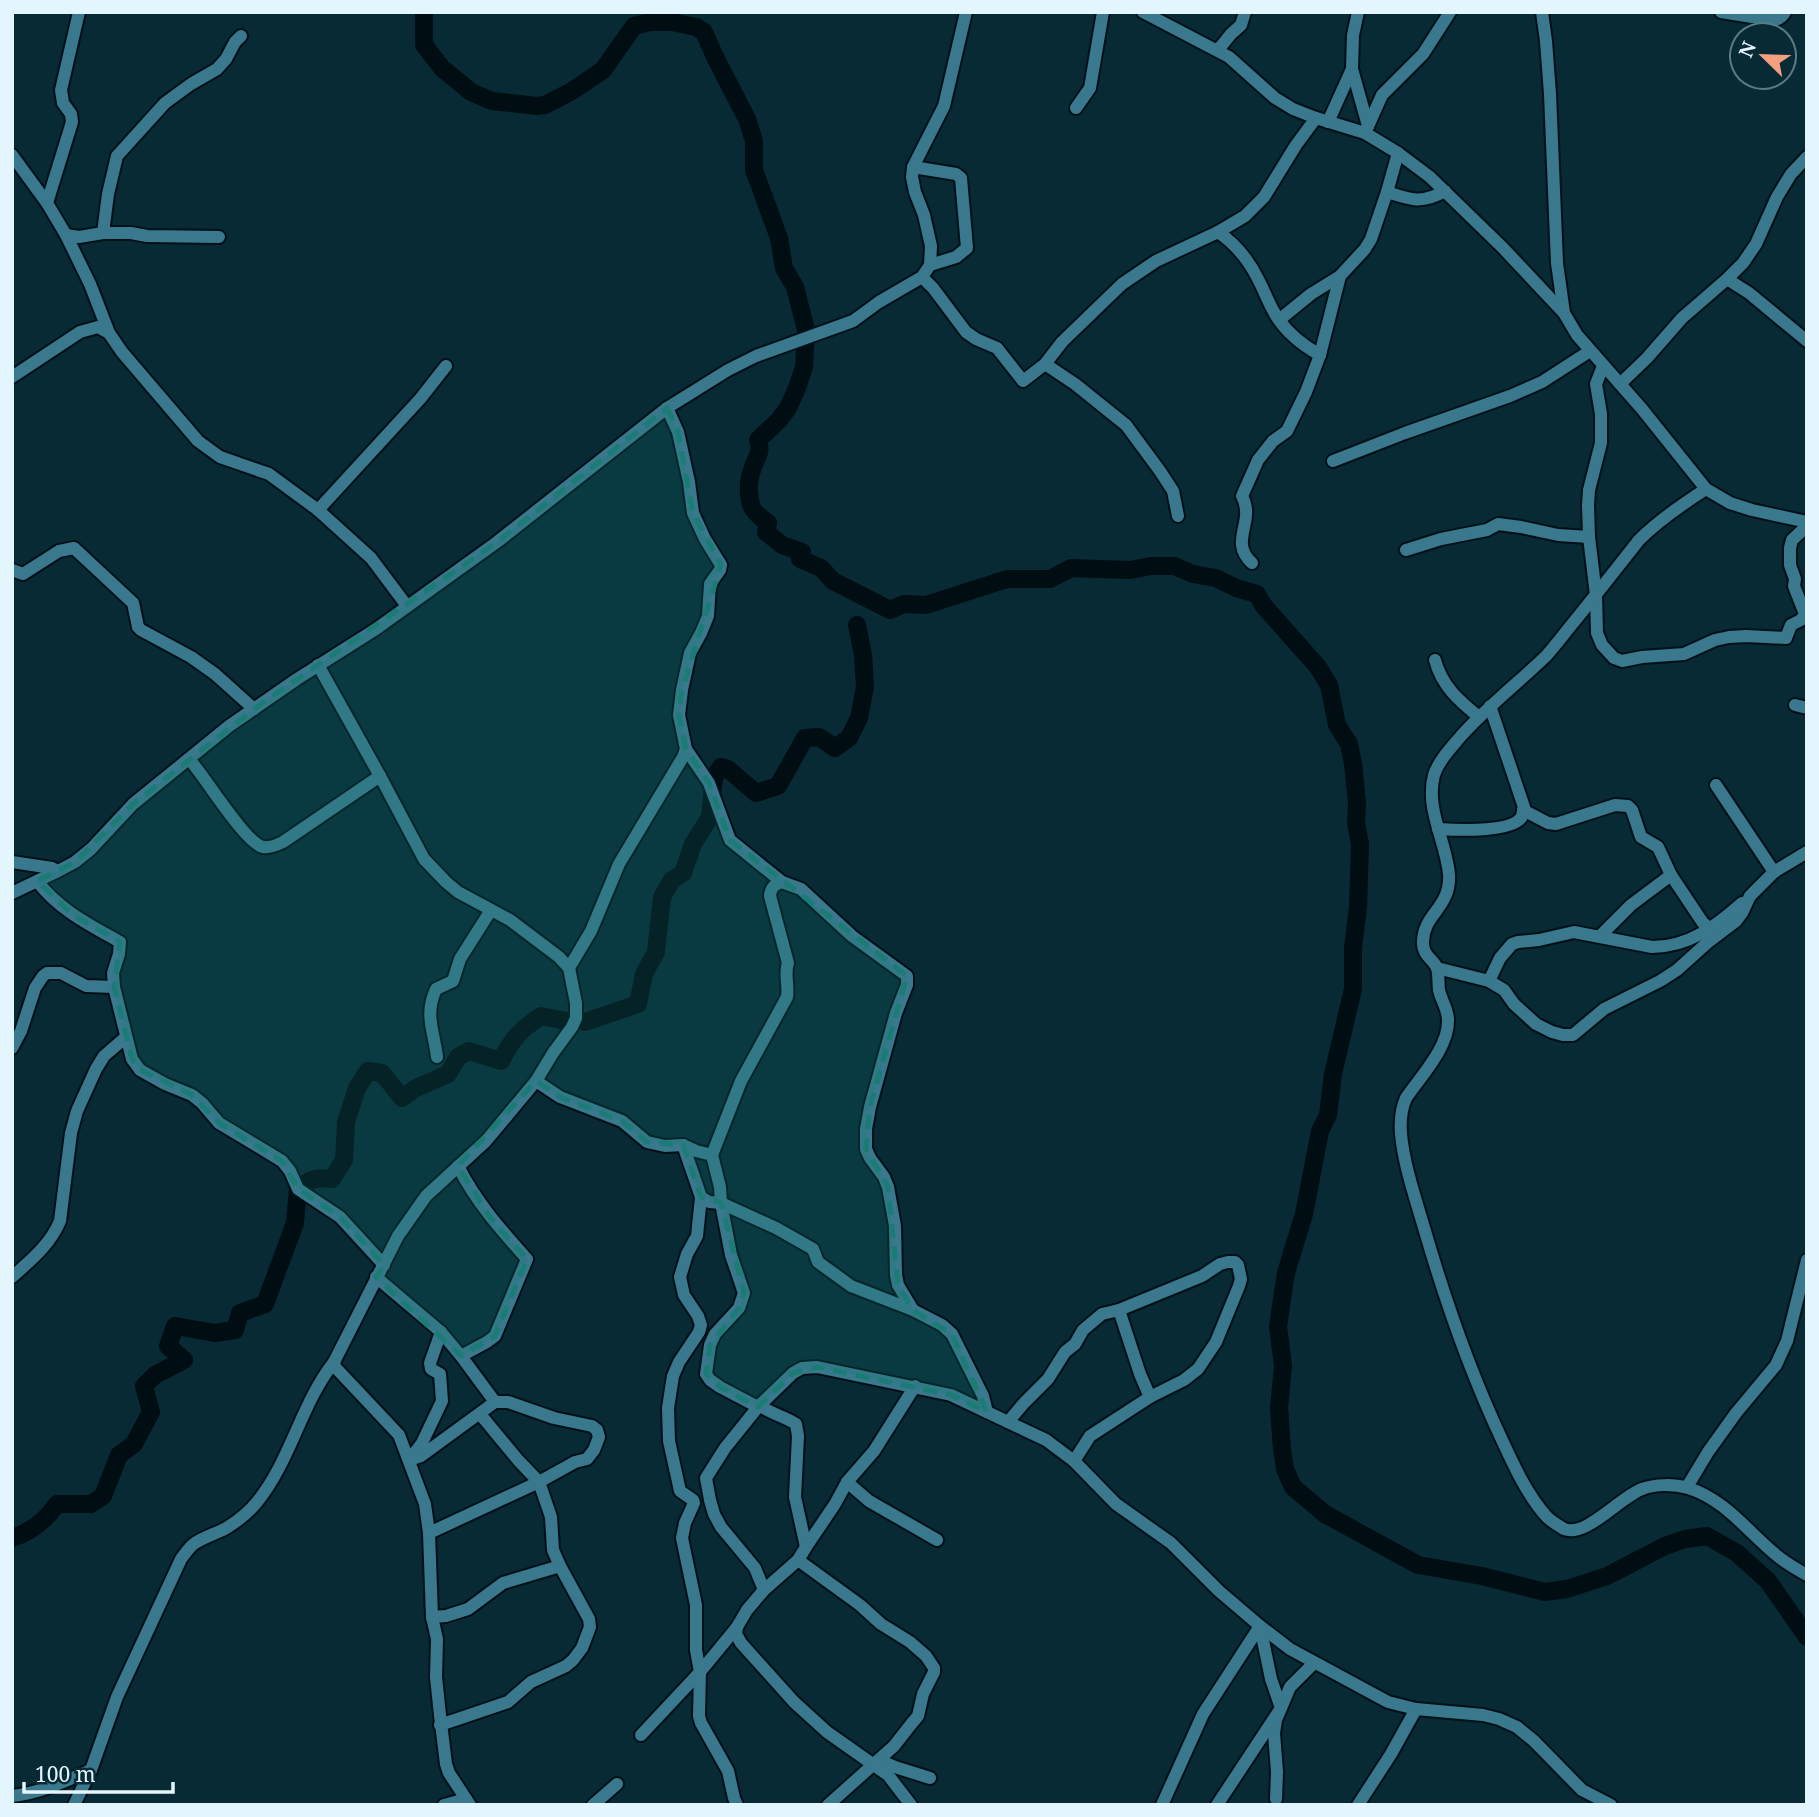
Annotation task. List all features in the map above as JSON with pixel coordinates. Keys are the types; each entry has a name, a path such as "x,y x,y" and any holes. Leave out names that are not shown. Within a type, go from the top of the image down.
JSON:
{"street":[{"path":"47,203 72,122 71,114 63,103 61,90 79,12"},
{"path":"12,893 75,862 91,849 133,804 254,709 376,629 497,542 667,408 756,356 853,321 878,302 922,277 930,265 932,246 915,192 913,167 944,106 966,12"},
{"path":"1076,108 1090,88 1103,12"},
{"path":"1143,12 1229,57 1275,98 1293,109 1322,120 1367,130 1430,177 1503,248 1564,313 1577,335 1642,409 1706,489 1730,503 1807,524 1792,540 1790,548 1794,586 1805,614 1801,620 1791,625 1789,635 1784,639 1729,638 1715,640 1684,654 1622,661 1607,652 1602,645 1597,633 1597,595 1589,537 1588,505 1601,443 1596,384 1603,366"},
{"path":"1218,50 1241,25 1245,12"},
{"path":"1358,12 1353,35 1353,69 1367,130"},
{"path":"1367,130 1382,95 1423,54 1450,12"},
{"path":"1542,12 1550,94 1557,263 1564,313"},
{"path":"1721,12 1771,20 1777,20 1785,12"},
{"path":"103,233 117,156 165,103 217,69 241,36"},
{"path":"922,277 966,332 997,348 1023,381 1045,364 1062,342 1122,284 1156,261 1245,216 1264,197 1296,145 1322,120 1353,69"},
{"path":"1279,320 1340,276 1365,249 1371,239 1398,153"},
{"path":"12,155 47,203 66,235 109,332 122,352 198,441 220,457 268,474 318,510 371,558 407,606"},
{"path":"1620,384 1682,318 1742,263 1756,244 1777,197 1791,174 1807,157"},
{"path":"913,167 956,174 961,178 967,248 956,257 930,265"},
{"path":"1387,192 1425,200 1445,191"},
{"path":"1217,232 1234,242 1242,253 1279,320 1301,344 1320,355"},
{"path":"66,235 79,237 103,233 131,233 147,236 219,237"},
{"path":"1252,563 1241,549 1246,506 1241,496 1258,460 1267,448 1287,431 1306,392 1320,355 1340,276"},
{"path":"1727,279 1749,293 1807,341"},
{"path":"12,377 80,332 98,327 109,332"},
{"path":"1333,461 1510,396 1542,382 1590,351"},
{"path":"1045,364 1126,425 1174,491 1178,516"},
{"path":"318,510 420,399 446,366"},
{"path":"667,408 678,432 693,513 721,565 710,584 708,616 690,653 682,690 679,715 686,749 709,783 730,840 782,882 801,889 852,936 907,976 907,985 896,1013 870,1107 866,1149 888,1187 895,1226 898,1286 913,1310"},
{"path":"1706,489 1672,511 1639,540 1546,655 1479,717 1438,766 1432,793 1433,808 1449,873 1448,887 1445,899 1424,930 1422,943 1428,958 1437,968 1489,981 1504,990 1514,1004 1536,1024 1552,1032 1573,1035 1604,1009 1668,975 1713,932"},
{"path":"1406,550 1441,539 1487,530 1498,524 1558,535 1589,537"},
{"path":"12,570 23,574 59,551 74,548 133,603 141,630 207,668 254,709"},
{"path":"1434,660 1447,688 1479,717"},
{"path":"74,1805 91,1770 117,1697 181,1559 192,1545 242,1518 268,1488 323,1376 334,1362 398,1236 426,1196 486,1140 536,1081 576,1018 569,968 559,957 510,920 458,892 424,859 318,665"},
{"path":"1438,829 1484,830 1519,820 1523,810 1490,706"},
{"path":"569,968 591,931 619,864 686,749"},
{"path":"189,759 250,839 264,847 284,842 380,776"},
{"path":"1716,785 1774,872"},
{"path":"1523,810 1556,824 1615,805 1628,806 1643,839 1658,847 1671,875 1703,923 1713,932"},
{"path":"1489,981 1500,958 1511,944 1574,932 1652,947 1665,947 1713,932 1735,921 1750,896 1774,872 1807,852"},
{"path":"12,862 52,868 58,872"},
{"path":"1600,936 1631,905 1671,875"},
{"path":"37,881 48,895 73,915 120,943 113,974 114,987 132,1059 140,1070 164,1084 192,1095 219,1123 282,1161 298,1189 340,1217 384,1265"},
{"path":"782,882 771,888 770,896 788,963 787,997 741,1081 712,1155 731,1255 744,1293 739,1308 715,1334 710,1345 706,1374 720,1387 796,1424 798,1436 795,1497 806,1547"},
{"path":"437,1056 430,1023 432,997 436,989 453,981 460,959 491,910"},
{"path":"1437,968 1438,987 1448,1019 1446,1039 1406,1098 1401,1112 1401,1134 1419,1212 1464,1353 1522,1480 1548,1518 1566,1530 1576,1531 1640,1490 1658,1485 1687,1487 1727,1509 1780,1558 1807,1575"},
{"path":"12,1048 21,1031 35,988 47,973 61,973 86,986 114,987"},
{"path":"12,1277 54,1234 60,1221 71,1133 77,1111 104,1056 126,1037"},
{"path":"536,1081 560,1097 622,1121 647,1142 665,1146 683,1145 712,1155"},
{"path":"683,1145 701,1197 697,1236 687,1254 680,1277 684,1295 701,1325 673,1376 668,1408 670,1441 680,1491 694,1503 682,1538 696,1605 696,1650 700,1672 699,1716 728,1771 737,1805"},
{"path":"458,1166 468,1187 491,1219 527,1259 495,1336 461,1356"},
{"path":"701,1197 776,1228 813,1249 818,1262 851,1286 913,1310 942,1325 952,1334 983,1396 987,1412"},
{"path":"1687,1487 1736,1413 1776,1365 1787,1341 1807,1260"},
{"path":"1008,1422 1048,1380 1083,1329 1102,1314 1119,1310 1202,1276 1224,1263 1233,1262 1238,1265 1240,1286 1206,1359 1191,1375 1150,1397 1090,1436 1074,1461"},
{"path":"376,1277 441,1332 495,1402"},
{"path":"1119,1310 1150,1397"},
{"path":"410,1459 422,1443 442,1401 440,1374 431,1369 430,1363 441,1332"},
{"path":"334,1362 335,1367 399,1436 425,1503 429,1533 432,1617 437,1639 436,1677 440,1726 449,1773 468,1802 444,1805"},
{"path":"764,1590 755,1568 721,1527 714,1514 706,1478 725,1448 759,1406 793,1373 810,1367 951,1395 1046,1440 1074,1461 1116,1504 1171,1543 1219,1591 1290,1649 1388,1702 1416,1709 1483,1715 1517,1727 1582,1790 1611,1805"},
{"path":"641,1735 700,1672 764,1590 798,1560 847,1482 874,1451 915,1386"},
{"path":"410,1459 421,1456 495,1402 508,1402 554,1418 592,1426 599,1437 587,1459 575,1462 539,1482 429,1533"},
{"path":"440,1726 508,1702 531,1682 566,1665 582,1648 590,1627 589,1619 553,1550 551,1517 539,1482 480,1414"},
{"path":"847,1482 869,1502 937,1540"},
{"path":"798,1560 860,1605 881,1624 910,1642 934,1665 918,1716 894,1746 831,1804"},
{"path":"432,1617 468,1609 503,1583 559,1566"},
{"path":"1260,1626 1281,1708"},
{"path":"1162,1805 1203,1714 1260,1626"},
{"path":"737,1627 736,1633 741,1643 794,1702 827,1732 876,1762 911,1805"},
{"path":"1276,1800 1276,1720 1290,1687 1314,1663"},
{"path":"1217,1805 1281,1708"},
{"path":"1358,1805 1416,1709"},
{"path":"876,1762 930,1778"},
{"path":"12,1796 53,1786 91,1770"},
{"path":"600,1802 617,1784"}],"highlighted area":[{"path":"667,408 678,432 693,513 721,565 682,690 679,715 686,749 709,783 730,840 907,976 870,1107 866,1149 888,1187 898,1285 913,1310 952,1334 987,1412 951,1395 817,1367 793,1373 758,1407 720,1387 706,1374 710,1345 739,1308 744,1293 721,1203 701,1197 683,1145 647,1142 622,1121 560,1097 536,1081 458,1166 491,1219 527,1259 495,1336 461,1356 376,1277 384,1265 340,1217 298,1189 282,1161 219,1123 192,1095 140,1070 132,1059 114,987 120,942 73,915 37,881 75,862 133,804 258,706 497,542"}],"waterway":[{"path":"424,12 424,45 442,68 471,92 492,101 537,106 545,105 572,91 603,70 634,26 650,22 672,22 696,27 704,32 747,119 754,141 754,170 779,238 784,268 795,287 806,330 804,367 797,388 788,408 758,440 759,451 749,487 753,509 768,523 766,532 782,545 802,552 800,559 821,568 833,581 890,610 904,604 926,605 1007,579 1050,579 1071,568 1130,570 1174,566 1257,594 1263,605 1318,667 1329,685 1337,725 1349,744 1353,763 1356,823 1360,844 1358,907 1353,948 1353,989 1333,1074 1328,1115 1320,1131 1304,1214 1286,1273 1278,1326 1283,1366 1279,1408 1282,1449 1285,1469 1293,1487 1325,1514 1418,1565 1482,1576 1545,1592 1567,1589 1607,1576 1665,1546 1685,1539 1707,1536 1737,1553 1768,1581 1807,1637"},
{"path":"585,1022 638,1004 644,974 656,952 662,897 672,880 683,873 693,844 710,817 714,777 721,767 728,769 756,793 778,786 805,738 819,737 835,748 849,738 859,718 865,687 863,655 857,625"},
{"path":"12,1538 38,1525 57,1504 91,1504 103,1496 119,1455 134,1444 151,1412 144,1386 155,1375 184,1360 168,1346 175,1326 215,1333 235,1330 240,1313 265,1304 295,1223 298,1189 314,1179 332,1179 344,1160 346,1122 357,1088 368,1071 382,1073 402,1098 416,1088 448,1074 458,1057 469,1051 501,1061 517,1036 541,1016 566,1021"}]}
